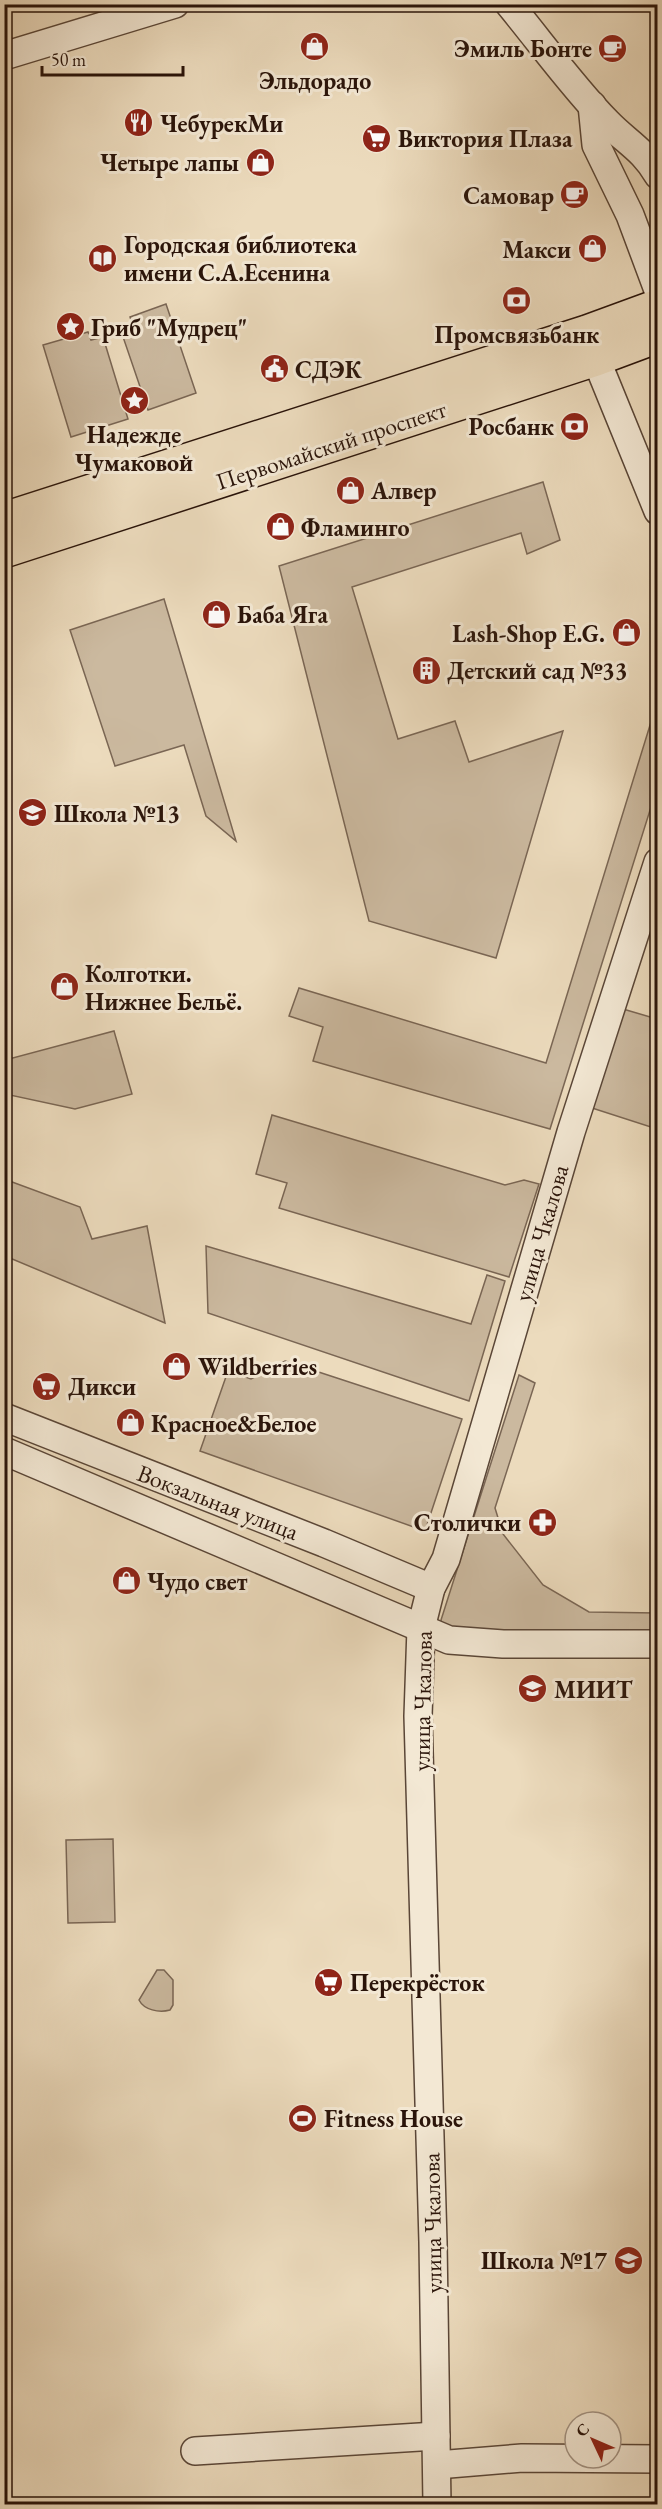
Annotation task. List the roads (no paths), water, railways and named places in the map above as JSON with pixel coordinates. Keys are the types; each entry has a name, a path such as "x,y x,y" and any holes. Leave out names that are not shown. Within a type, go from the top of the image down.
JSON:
{"main road":[{"name":"Первомайский проспект","path":"4,519 565,340 657,306"},
{"name":"Первомайский проспект","path":"4,550 596,359 657,336"}],"street":[{"path":"4,56 175,4"},
{"path":"509,4 609,124 638,147 657,175"},
{"path":"592,105 596,145 630,215 657,290"},
{"path":"596,359 657,511"},
{"name":"улица Чкалова","path":"437,2505 433,2233 418,1716 421,1628 431,1588 446,1559 567,1143 657,862"},
{"name":"Вокзальная улица","path":"4,1417 324,1543 431,1588"},
{"name":"Вокзальная улица","path":"4,1451 449,1640 657,1644"},
{"path":"195,2451 436,2436"},
{"path":"437,2465 522,2458 657,2459"}],"place":[{"name":"Эльдорадо","path":"315,47"},
{"name":"Эмиль Бонте","path":"613,48"},
{"name":"ЧебурекМи","path":"139,123"},
{"name":"Виктория Плаза","path":"377,138"},
{"name":"Четыре лапы","path":"260,162"},
{"name":"Самовар","path":"575,195"},
{"name":"Макси","path":"592,249"},
{"name":"Городская библиотека имени С.А.Есенина","path":"103,258"},
{"name":"Промсвязьбанк","path":"517,301"},
{"name":"Гриб \"Мудрец\"","path":"70,327"},
{"name":"СДЭК","path":"274,369"},
{"name":"Надежде Чумаковой","path":"134,401"},
{"name":"Росбанк","path":"575,426"},
{"name":"Алвер","path":"350,490"},
{"name":"Фламинго","path":"280,527"},
{"name":"Баба Яга","path":"216,614"},
{"name":"Lash-Shop E.G.","path":"626,633"},
{"name":"Детский сад №33","path":"426,670"},
{"name":"Школа №13","path":"33,813"},
{"name":"Колготки. Нижнее Бельё.","path":"64,987"},
{"name":"Wildberries","path":"177,1366"},
{"name":"Дикси","path":"47,1386"},
{"name":"Красное&Белое","path":"130,1423"},
{"name":"Столички","path":"542,1522"},
{"name":"Чудо свет","path":"126,1581"},
{"name":"МИИТ","path":"533,1689"},
{"name":"Перекрёсток","path":"329,1982"},
{"name":"Fitness House","path":"303,2118"},
{"name":"Школа №17","path":"628,2260"}]}
